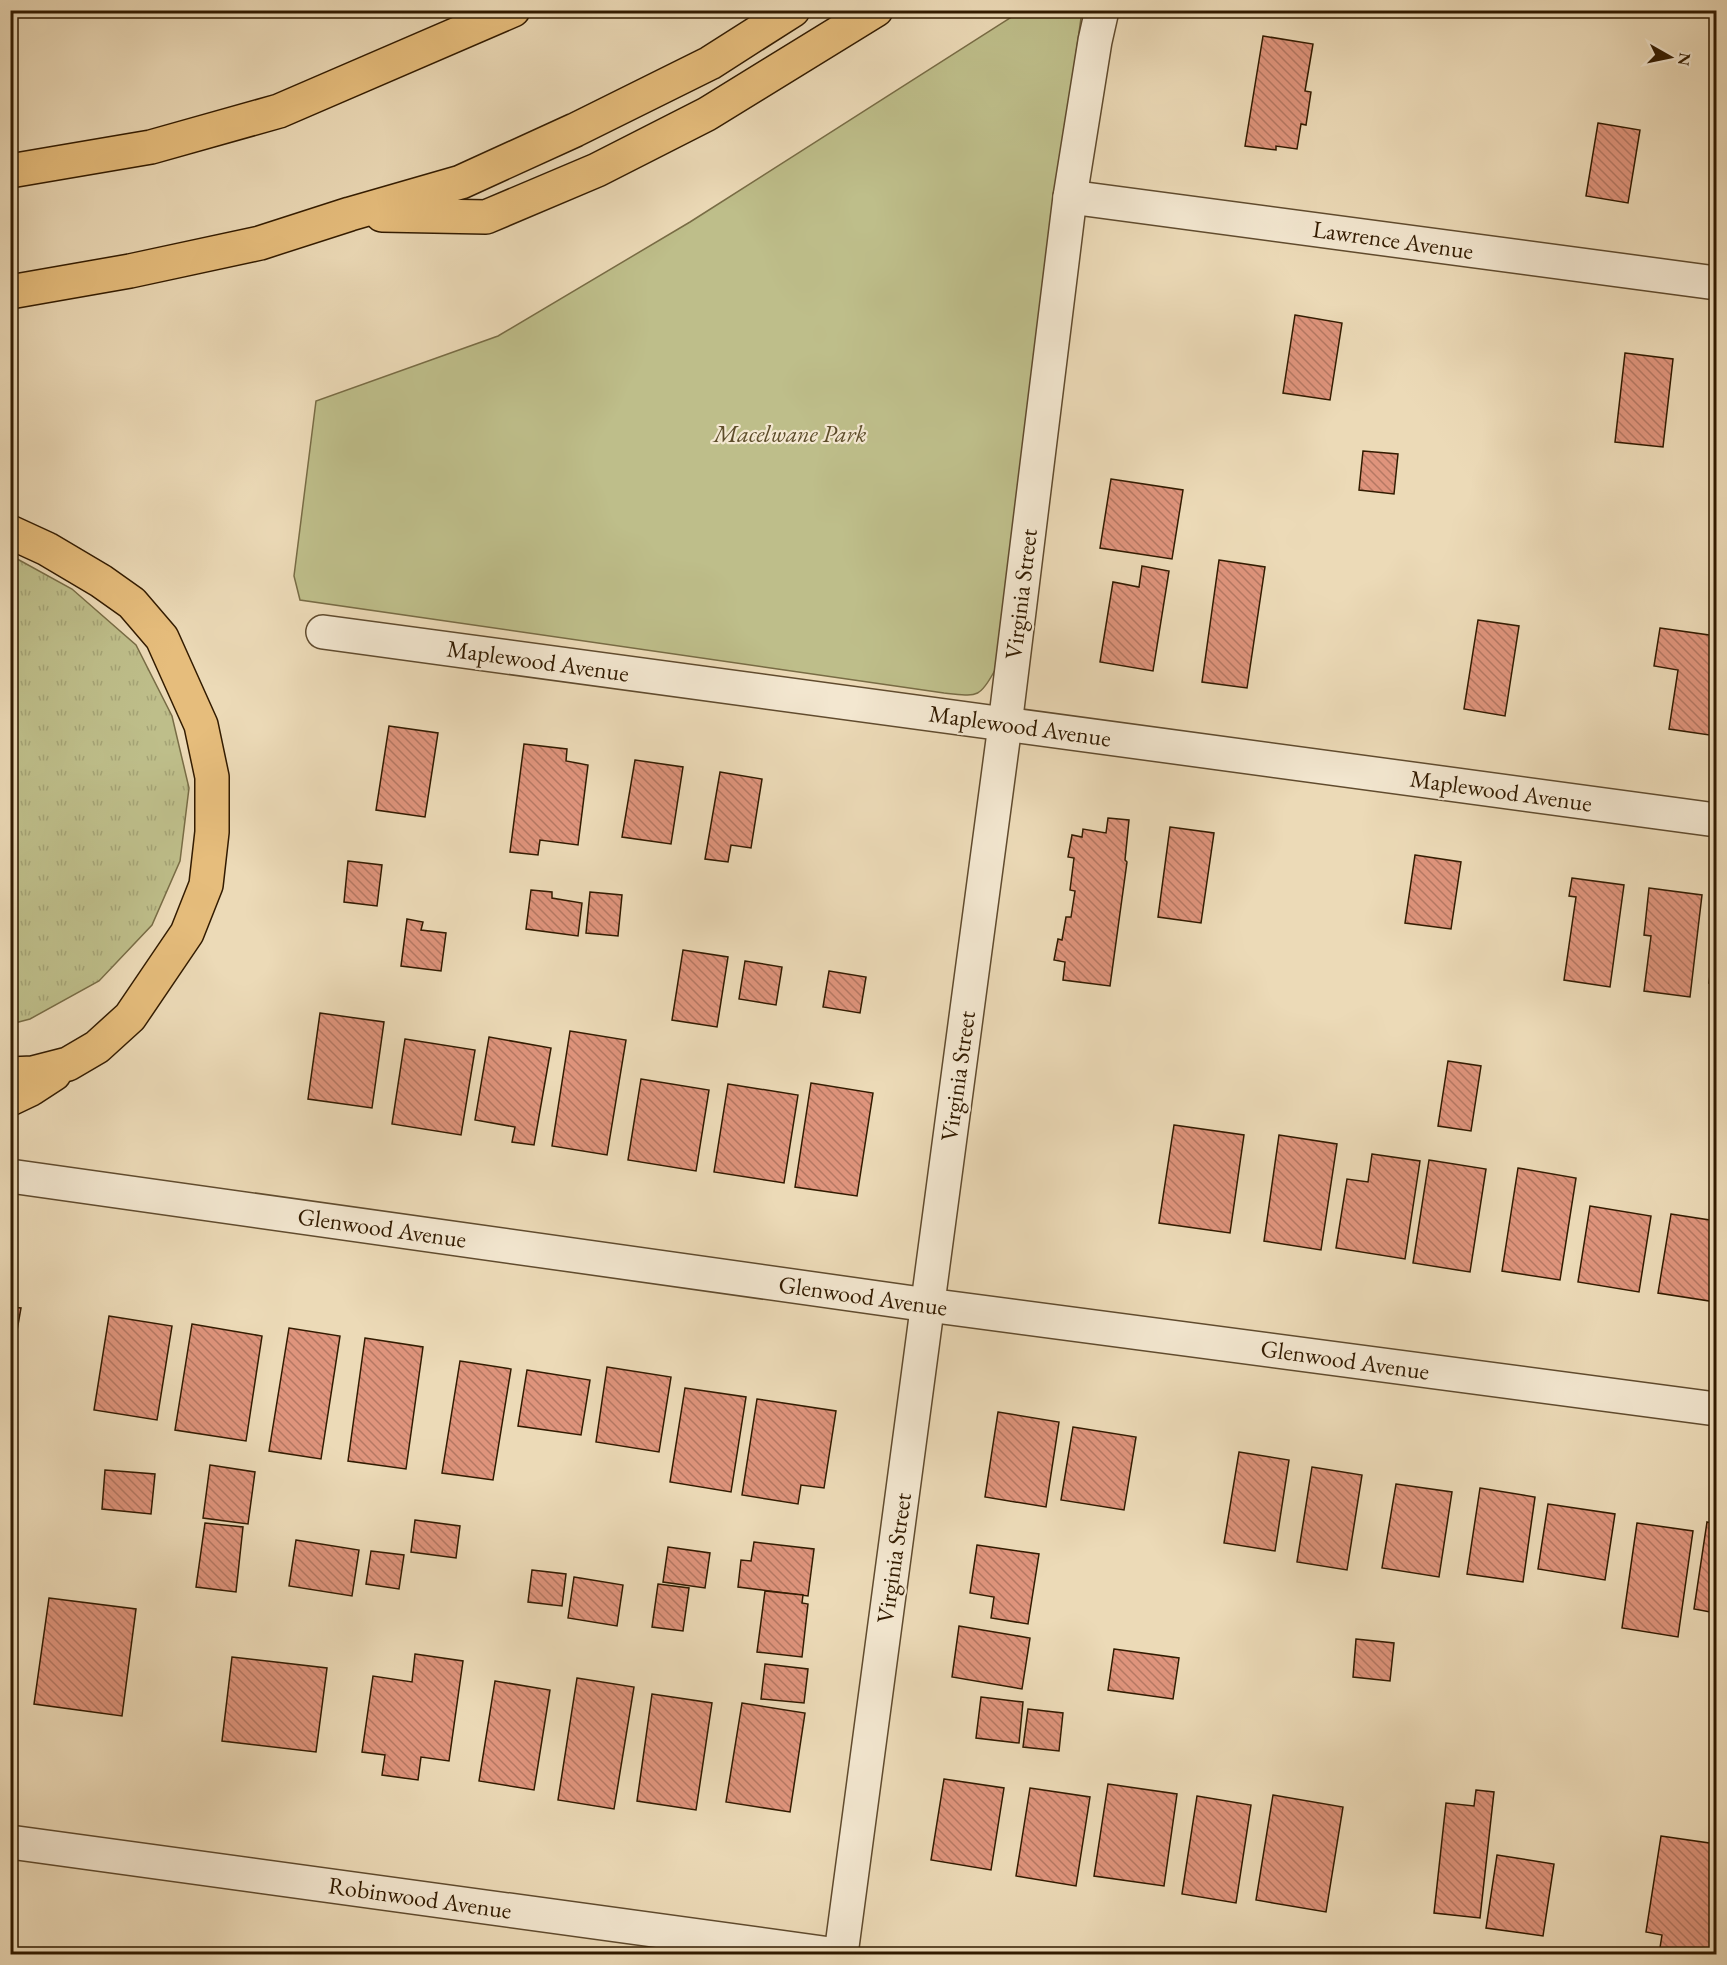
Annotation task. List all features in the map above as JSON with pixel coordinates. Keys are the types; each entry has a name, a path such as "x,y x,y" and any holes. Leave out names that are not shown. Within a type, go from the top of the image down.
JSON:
{"highway":[{"path":"10,171 151,147 279,111 513,10"},
{"path":"10,292 130,271 260,243 461,182 710,63 793,10"},
{"path":"350,214 486,217 597,170 707,114 876,10"},
{"path":"10,532 47,549 101,581 132,603 162,638 201,725 212,777 213,832 207,885 188,933 130,1017 97,1047 31,1089 10,1099"},
{"path":"10,1074 33,1073 68,1064"}],"street":[{"name":"Virginia Street","path":"841,1954 1005,725 1070,197 1102,10"},
{"name":"Lawrence Avenue","path":"1070,197 1716,283"},
{"name":"Maplewood Avenue","path":"323,632 1716,820"},
{"name":"Glenwood Avenue","path":"10,1176 928,1305 1716,1409"},
{"name":"Robinwood Avenue","path":"10,1842 830,1954"}],"green space":[{"name":"Macelwane Park","path":"1021,11 1082,11 995,670 985,687 976,694 970,695 944,693 300,600 294,576 316,401 498,336 690,222"},
{"path":"10,555 72,589 136,645 172,716 189,788 180,861 152,925 99,981 30,1019 11,1024"}],"building":[{"path":"1716,14 1716,57 1713,57"},
{"path":"1263,36 1313,44 1305,91 1311,92 1306,125 1301,124 1297,149 1276,146 1276,150 1245,146"},
{"path":"1598,123 1640,130 1628,203 1586,196"},
{"path":"1295,315 1342,323 1330,400 1283,393"},
{"path":"1625,353 1673,359 1663,447 1615,442"},
{"path":"1363,451 1398,454 1394,494 1359,490"},
{"path":"1111,479 1183,490 1172,559 1100,548"},
{"path":"1219,560 1265,567 1247,688 1202,682"},
{"path":"1142,566 1169,571 1153,671 1100,662 1113,582 1139,587"},
{"path":"1478,620 1519,626 1505,716 1464,709"},
{"path":"1660,628 1716,636 1716,736 1669,729 1678,670 1654,666"},
{"path":"389,726 438,733 425,817 376,810"},
{"path":"524,744 567,749 566,761 588,765 578,845 540,840 538,855 510,852"},
{"path":"635,760 683,767 671,844 622,837"},
{"path":"720,772 762,779 751,848 731,845 728,862 705,859"},
{"path":"1108,818 1129,820 1125,860 1127,862 1110,986 1063,980 1065,962 1054,960 1058,939 1062,940 1066,917 1071,917 1075,891 1070,890 1074,858 1068,857 1072,835 1082,837 1083,829 1106,833"},
{"path":"1170,827 1214,833 1201,923 1158,917"},
{"path":"1415,855 1461,862 1451,929 1405,923"},
{"path":"348,861 382,865 377,906 344,902"},
{"path":"1572,878 1624,885 1610,987 1564,980 1576,897 1569,896"},
{"path":"1649,888 1702,895 1690,997 1644,991 1651,936 1644,935"},
{"path":"531,890 552,892 552,898 582,903 578,936 526,929"},
{"path":"590,892 622,895 618,936 586,933"},
{"path":"407,919 423,922 421,930 446,933 441,971 401,966"},
{"path":"1716,925 1716,984 1709,983"},
{"path":"683,950 728,957 717,1027 672,1020"},
{"path":"745,961 782,967 776,1005 739,999"},
{"path":"829,971 866,977 860,1013 823,1007"},
{"path":"320,1013 384,1022 372,1108 308,1099"},
{"path":"570,1031 626,1040 607,1155 552,1146"},
{"path":"489,1037 551,1048 534,1145 512,1142 515,1127 475,1120"},
{"path":"405,1039 475,1050 461,1135 392,1124"},
{"path":"1448,1061 1481,1066 1471,1131 1438,1126"},
{"path":"641,1079 709,1090 696,1171 628,1160"},
{"path":"811,1083 873,1093 857,1196 795,1187"},
{"path":"728,1084 798,1095 784,1183 714,1172"},
{"path":"1174,1125 1244,1135 1230,1233 1159,1223"},
{"path":"1279,1135 1337,1144 1321,1250 1264,1241"},
{"path":"1372,1154 1420,1161 1405,1259 1336,1248 1347,1179 1368,1182"},
{"path":"1429,1160 1486,1169 1470,1272 1413,1263"},
{"path":"1518,1168 1576,1178 1560,1280 1502,1271"},
{"path":"1590,1206 1651,1216 1639,1292 1578,1282"},
{"path":"1671,1214 1716,1221 1716,1302 1658,1293"},
{"path":"10,1307 21,1308 10,1370"},
{"path":"109,1316 172,1326 157,1420 94,1410"},
{"path":"192,1324 262,1336 246,1441 175,1430"},
{"path":"289,1328 340,1336 321,1459 269,1451"},
{"path":"365,1338 423,1347 406,1469 348,1461"},
{"path":"460,1361 511,1369 493,1480 442,1473"},
{"path":"607,1367 671,1377 659,1452 596,1442"},
{"path":"527,1370 590,1380 581,1435 518,1426"},
{"path":"685,1388 746,1397 731,1492 670,1482"},
{"path":"757,1399 836,1411 824,1488 801,1485 798,1504 742,1495"},
{"path":"998,1412 1059,1422 1046,1507 985,1497"},
{"path":"1073,1427 1136,1437 1124,1510 1061,1500"},
{"path":"1239,1452 1289,1460 1275,1551 1224,1543"},
{"path":"210,1465 255,1472 248,1524 203,1518"},
{"path":"1312,1467 1362,1475 1347,1570 1297,1562"},
{"path":"105,1470 155,1474 151,1514 102,1509"},
{"path":"1396,1484 1452,1492 1439,1577 1382,1568"},
{"path":"1480,1488 1535,1497 1523,1582 1467,1574"},
{"path":"1548,1504 1615,1514 1605,1580 1538,1569"},
{"path":"415,1520 460,1526 456,1558 411,1552"},
{"path":"1707,1522 1716,1524 1716,1613 1694,1609"},
{"path":"205,1523 243,1527 236,1592 196,1587"},
{"path":"1637,1523 1693,1531 1678,1637 1622,1628"},
{"path":"296,1540 359,1550 352,1596 289,1586"},
{"path":"754,1542 814,1549 808,1596 738,1587 741,1560 751,1561"},
{"path":"977,1545 1039,1554 1028,1624 991,1618 994,1597 970,1593"},
{"path":"668,1547 710,1553 705,1588 663,1582"},
{"path":"371,1551 404,1555 399,1589 366,1584"},
{"path":"532,1570 566,1574 562,1606 528,1602"},
{"path":"574,1577 623,1585 617,1626 568,1618"},
{"path":"658,1584 689,1588 683,1631 652,1627"},
{"path":"765,1591 803,1595 802,1603 808,1604 802,1657 757,1652"},
{"path":"49,1598 136,1609 122,1716 34,1704"},
{"path":"959,1626 1030,1638 1022,1689 952,1677"},
{"path":"1356,1639 1394,1643 1390,1681 1353,1677"},
{"path":"1114,1649 1179,1658 1173,1699 1108,1690"},
{"path":"415,1654 463,1661 449,1761 421,1757 418,1780 382,1775 385,1755 362,1752 373,1676 412,1682"},
{"path":"232,1657 327,1668 316,1752 222,1741"},
{"path":"765,1664 808,1669 804,1703 761,1699"},
{"path":"577,1678 634,1687 614,1809 558,1800"},
{"path":"495,1681 550,1690 534,1790 479,1781"},
{"path":"652,1694 712,1703 696,1810 637,1801"},
{"path":"981,1697 1023,1702 1019,1743 976,1738"},
{"path":"742,1703 805,1713 790,1812 726,1802"},
{"path":"1028,1709 1063,1713 1059,1751 1023,1747"},
{"path":"944,1779 1004,1788 991,1870 931,1860"},
{"path":"1108,1784 1177,1794 1164,1886 1094,1876"},
{"path":"1030,1788 1090,1797 1076,1886 1016,1876"},
{"path":"1476,1790 1494,1792 1480,1918 1434,1913 1446,1803 1474,1806"},
{"path":"1273,1795 1343,1807 1326,1912 1256,1900"},
{"path":"1197,1796 1251,1805 1236,1903 1182,1894"},
{"path":"1661,1836 1716,1844 1716,1954 1659,1954 1662,1935 1646,1932"},
{"path":"1497,1855 1554,1864 1543,1936 1486,1928"}]}
